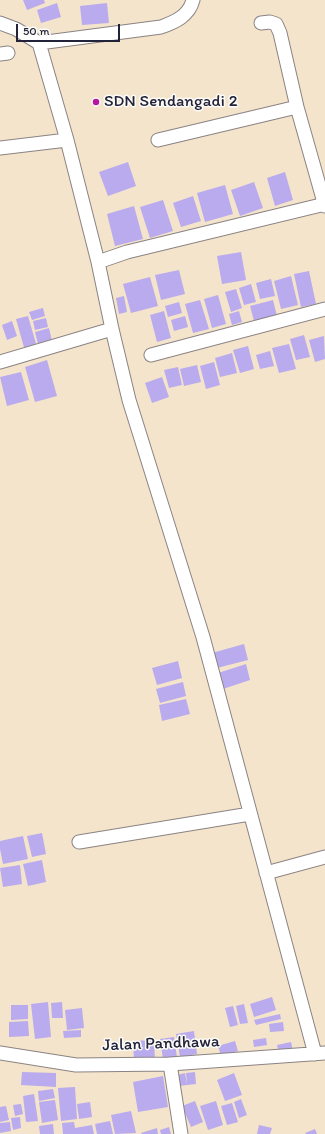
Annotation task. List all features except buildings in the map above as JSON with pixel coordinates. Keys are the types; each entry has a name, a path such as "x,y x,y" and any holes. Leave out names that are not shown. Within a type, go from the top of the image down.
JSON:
{"street":[{"path":"0,23 16,29 39,43 161,27 175,22 186,14 191,8 193,0"},
{"path":"98,262 127,252 325,205 297,107 280,33 276,24 261,22"},
{"path":"39,43 67,140 98,262 112,330 129,400 203,637 266,872 320,1053"},
{"path":"158,140 297,107"},
{"path":"0,148 67,140"},
{"path":"150,355 325,309"},
{"path":"0,362 112,330"},
{"path":"79,842 250,814"},
{"path":"266,872 325,857"},
{"name":"Jalan Pandhawa","path":"0,1053 76,1065 170,1064 320,1053"},
{"path":"170,1064 181,1134"}],"place":[{"name":"SDN Sendangadi 2","path":"96,102"}]}
